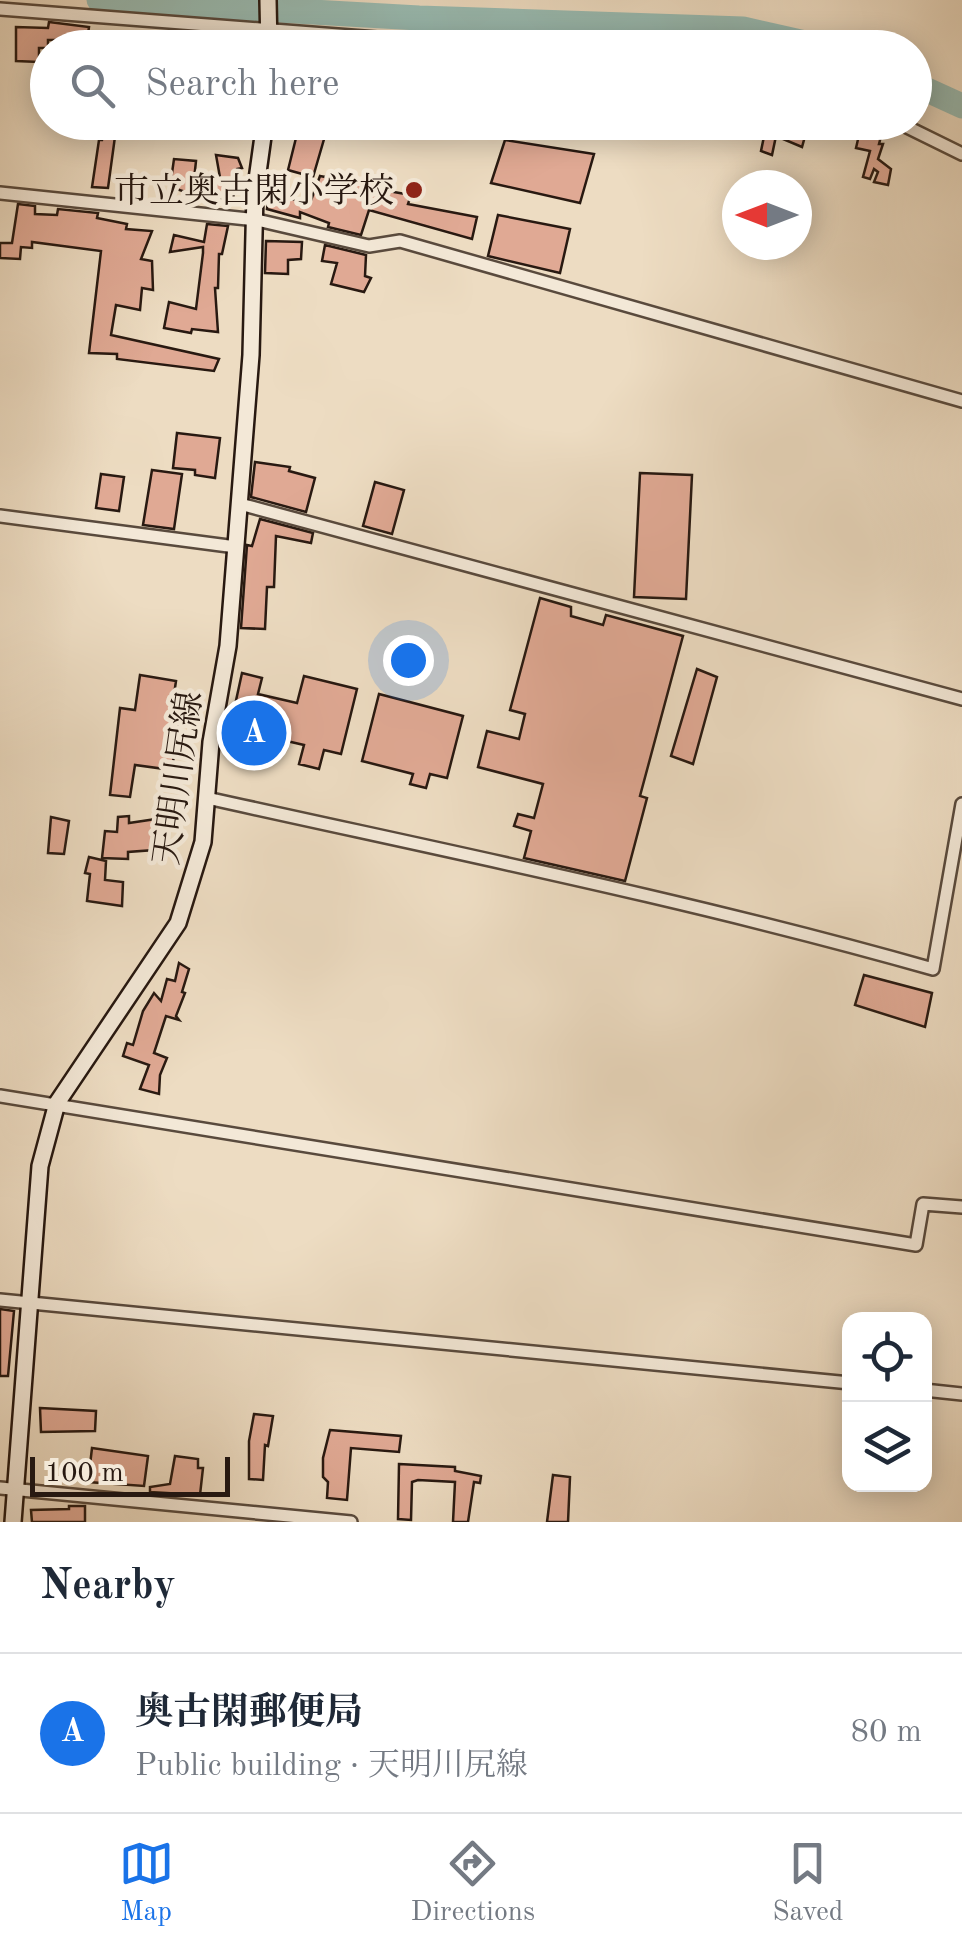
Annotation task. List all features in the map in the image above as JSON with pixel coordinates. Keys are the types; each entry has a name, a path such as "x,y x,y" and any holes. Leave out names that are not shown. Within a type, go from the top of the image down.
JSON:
{"main road":[{"path":"268,0 268,30"},
{"name":"天明川尻線","path":"13,1522 8,1488 40,1166 57,1103 178,923 203,842 211,742 228,646 240,504 255,194 262,140"}],"street":[{"path":"0,10 320,30"},
{"path":"932,139 962,154"},
{"path":"0,193 256,220 369,246 400,241 962,401"},
{"path":"240,504 962,698"},
{"path":"0,516 236,548"},
{"path":"208,798 633,892 933,969 962,804"},
{"path":"0,1096 916,1245 924,1204 962,1207"},
{"path":"0,1300 842,1382"},
{"path":"932,1391 962,1394"},
{"path":"8,1488 351,1522"}],"building":[{"path":"49,22 89,27 30,30 30,62 16,61 16,27 48,28"},
{"path":"99,140 115,140 108,188 92,187"},
{"path":"296,140 324,140 313,177 288,170"},
{"path":"505,140 594,154 580,203 491,183"},
{"path":"763,140 775,140 772,155 761,151"},
{"path":"785,140 804,140 802,147"},
{"path":"858,140 880,140 879,144 883,144 878,159 891,169 888,185 874,182 878,172 874,169 870,179 863,177 870,151 856,148"},
{"path":"216,155 238,158 242,168 237,169 233,200 201,197 170,187 174,159 196,161 194,180 221,183"},
{"path":"320,176 363,184 368,176 390,181 388,191 411,195 408,204 477,217 472,239 369,210 361,235 328,227 329,223 300,212 300,218 267,209 269,194 310,203"},
{"path":"18,204 35,206 35,214 57,215 58,209 98,213 97,218 127,224 126,229 152,231 141,259 152,261 153,290 142,288 140,310 116,305 111,335 219,359 214,371 117,359 117,354 89,353 101,251 32,242 32,248 21,247 20,259 0,258 0,243 12,243"},
{"path":"498,215 570,229 560,273 488,256"},
{"path":"207,224 228,226 219,254 215,288 218,332 164,328 169,302 196,309 203,253 203,247 170,252 174,235 204,242"},
{"path":"266,241 302,242 301,259 288,260 288,274 265,273"},
{"path":"325,245 366,255 365,276 371,278 364,292 331,284 337,263 322,261"},
{"path":"177,433 220,438 215,478 195,475 195,470 173,468"},
{"path":"255,462 290,467 289,471 315,478 306,512 251,497"},
{"path":"152,470 182,474 174,529 143,525"},
{"path":"640,473 692,475 686,599 634,597"},
{"path":"101,474 124,477 119,511 96,508"},
{"path":"375,482 404,490 392,534 363,526"},
{"path":"260,519 313,533 311,543 276,536 274,587 267,587 265,629 241,628 247,545 252,546"},
{"path":"540,598 571,607 571,616 603,625 606,615 683,636 640,796 647,798 625,881 524,858 531,831 514,826 518,814 534,818 543,784 478,767 487,731 519,739 525,714 510,710"},
{"path":"697,669 717,677 693,764 671,756"},
{"path":"242,673 262,678 258,694 297,703 304,676 357,689 341,754 324,750 319,769 299,764 304,745 230,728"},
{"path":"140,675 176,681 171,715 179,716 172,770 135,765 130,797 110,795 120,708 135,710"},
{"path":"379,694 463,716 447,778 430,774 426,788 410,784 413,774 362,761"},
{"path":"129,816 129,823 156,819 154,850 128,852 128,859 102,858 105,831 117,832 118,817"},
{"path":"51,817 69,821 64,854 48,853"},
{"path":"89,857 106,861 105,880 123,882 122,906 87,901 90,874 85,873"},
{"path":"179,963 189,969 176,1016 179,1020 166,1016 154,1053 167,1058 160,1075 159,1094 140,1089 149,1065 123,1056 127,1043 133,1045 143,1011 154,993 161,1001 167,979 175,981"},
{"path":"864,975 932,993 925,1027 855,1005"},
{"path":"0,1309 14,1311 8,1376 0,1376"},
{"path":"40,1408 96,1411 95,1431 41,1432"},
{"path":"254,1414 273,1416 268,1446 265,1445 263,1480 249,1479"},
{"path":"330,1430 401,1436 399,1452 351,1448 347,1500 327,1498 323,1458"},
{"path":"92,1448 148,1456 144,1486 88,1482"},
{"path":"175,1456 198,1459 198,1468 203,1468 200,1495 150,1492 150,1487 170,1484"},
{"path":"399,1464 455,1467 455,1471 481,1476 480,1483 474,1482 468,1522 453,1522 455,1482 418,1480 412,1482 411,1520 398,1519"},
{"path":"553,1475 570,1477 568,1522 547,1522"},
{"path":"85,1506 85,1522 32,1522 31,1510"}],"waterway":[{"path":"99,0 419,18 747,30"},
{"path":"249,10 250,0"},
{"path":"932,92 962,106"}],"place":[{"name":"市立奥古閑小学校","path":"414,190"},
{"name":"奥古閑郵便局","path":"254,733"}]}
